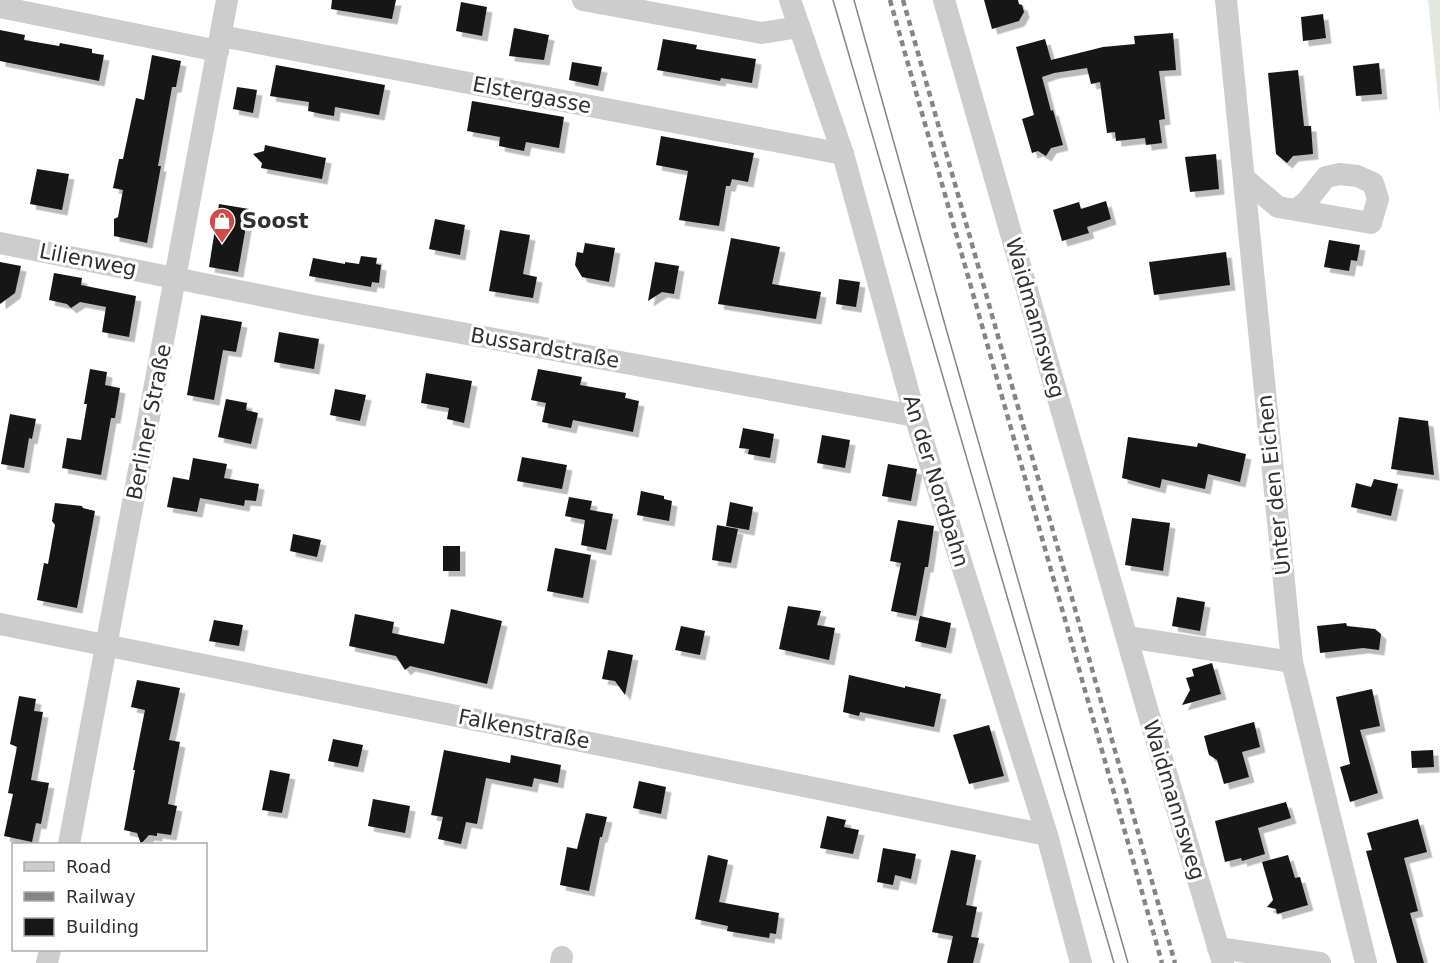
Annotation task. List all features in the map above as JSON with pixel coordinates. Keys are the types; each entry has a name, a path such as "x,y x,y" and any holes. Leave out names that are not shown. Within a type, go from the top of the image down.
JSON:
{"street":[{"name":"Berliner Straße","path":"69,843 227,0"},
{"path":"583,0 762,33 799,27"},
{"name":"An der Nordbahn","path":"790,0 843,154 915,416 1047,835 1081,963"},
{"name":"Waidmannsweg","path":"944,0 1126,637 1221,955"},
{"name":"Unter den Eichen","path":"1226,0 1292,662 1365,963"},
{"name":"Elstergasse","path":"0,7 220,43 843,154"},
{"path":"1245,179 1278,207 1296,210"},
{"name":"Lilienweg","path":"0,243 176,278"},
{"name":"Bussardstraße","path":"176,278 309,305 915,416"},
{"name":"Falkenstraße","path":"0,624 1047,835"},
{"path":"1126,637 1292,662"},
{"path":"1221,955 1320,963"}],"shaded area":[{"path":"1428,0 1440,0 1440,116"}],"building":[{"path":"332,0 396,0 392,19 331,9"},
{"path":"984,0 1018,0 1024,12 1019,21 992,29"},
{"path":"461,2 487,7 482,36 456,31"},
{"path":"1323,14 1326,38 1303,41 1301,17"},
{"path":"514,28 549,35 544,60 509,56"},
{"path":"0,30 25,35 24,40 92,49 92,53 104,55 99,81 0,61"},
{"path":"1173,33 1176,70 1159,71 1165,119 1159,120 1162,143 1146,145 1145,138 1116,141 1115,132 1107,133 1100,82 1091,84 1087,68 1042,77 1063,145 1051,148 1046,156 1038,151 1032,153 1022,119 1034,115 1016,47 1045,39 1051,60 1103,47 1135,44 1134,36"},
{"path":"663,39 697,45 696,49 756,59 752,83 721,78 720,81 657,70"},
{"path":"152,55 181,61 176,87 172,87 147,243 114,236 114,219 118,217 123,190 113,188 119,159 123,159 136,98 144,100"},
{"path":"572,62 602,67 598,86 569,80"},
{"path":"1379,63 1382,94 1356,96 1353,66"},
{"path":"276,65 385,85 379,115 335,107 334,116 322,114 308,111 309,102 270,96"},
{"path":"1298,70 1304,126 1311,126 1313,154 1293,156 1287,163 1276,154 1268,73"},
{"path":"237,87 257,90 253,113 233,109"},
{"path":"472,101 564,117 559,148 526,142 524,151 499,146 500,137 467,131"},
{"path":"661,136 754,153 748,182 732,179 730,186 726,186 719,226 679,220 688,171 656,165"},
{"path":"265,145 326,158 322,179 261,168 262,163 253,154 264,151"},
{"path":"1216,154 1219,189 1190,192 1185,157"},
{"path":"37,169 69,174 62,210 30,204"},
{"path":"1106,201 1111,219 1087,227 1089,233 1062,241 1053,210 1079,202 1081,209"},
{"path":"219,204 249,209 238,272 209,267"},
{"path":"435,219 465,225 460,255 429,249"},
{"path":"500,230 530,235 523,274 537,277 533,298 489,291"},
{"path":"731,238 780,247 772,284 821,292 816,319 718,304"},
{"path":"1329,240 1360,245 1357,261 1351,260 1349,271 1324,267"},
{"path":"585,243 615,248 609,282 582,277 575,265 577,252 583,253"},
{"path":"1226,252 1230,285 1154,295 1149,262"},
{"path":"361,256 377,258 376,264 381,265 379,283 372,282 371,287 309,276 313,258 345,264 345,262 359,264"},
{"path":"0,262 21,266 15,293 0,304"},
{"path":"655,262 679,266 674,294 662,292 648,301"},
{"path":"54,273 82,278 81,285 136,296 129,337 102,332 106,307 80,302 71,308 67,304 49,300"},
{"path":"839,279 860,282 856,307 836,304"},
{"path":"201,315 242,322 236,352 223,350 214,400 187,395"},
{"path":"279,332 319,339 314,369 274,362"},
{"path":"90,369 107,372 105,385 120,388 115,418 111,418 101,475 62,468 67,438 81,440"},
{"path":"538,369 582,377 580,385 626,393 625,398 639,401 633,432 573,420 571,428 542,422 546,403 531,400"},
{"path":"426,373 472,381 464,423 447,419 449,408 421,403"},
{"path":"335,389 366,395 360,421 330,415"},
{"path":"226,399 247,403 246,410 258,413 251,444 218,437"},
{"path":"10,414 36,419 32,439 29,438 24,468 1,464"},
{"path":"1399,417 1428,421 1434,475 1391,469"},
{"path":"743,428 774,434 770,458 748,454 749,449 739,448"},
{"path":"822,435 850,440 845,468 817,463"},
{"path":"1128,437 1197,447 1198,443 1246,454 1240,482 1208,474 1205,489 1162,479 1160,488 1122,478"},
{"path":"522,457 567,465 562,489 517,481"},
{"path":"193,458 227,464 224,478 259,484 256,501 245,500 244,506 200,498 197,512 167,507 173,477 189,480"},
{"path":"888,464 917,469 911,501 882,496"},
{"path":"1374,479 1398,484 1391,516 1351,507 1356,483 1371,487"},
{"path":"641,491 664,496 664,499 672,501 669,521 637,515"},
{"path":"569,497 592,501 590,510 613,514 606,550 581,545 585,520 565,516"},
{"path":"730,502 753,507 749,530 726,526"},
{"path":"55,503 82,506 95,511 77,608 37,600 44,563 48,564 55,525 52,521"},
{"path":"1132,518 1170,523 1163,571 1125,565"},
{"path":"898,520 934,526 928,567 925,567 916,616 891,611 901,563 890,561"},
{"path":"717,525 738,529 731,563 712,560"},
{"path":"293,534 321,540 317,557 290,551"},
{"path":"443,546 460,546 460,571 443,571"},
{"path":"555,548 591,555 583,598 547,591"},
{"path":"1177,597 1205,602 1200,631 1172,626"},
{"path":"788,606 821,611 817,625 835,628 829,660 779,649"},
{"path":"451,609 502,621 487,684 410,666 405,670 396,656 349,646 355,614 394,622 392,633 444,644"},
{"path":"920,616 951,623 946,648 915,641"},
{"path":"214,620 243,625 239,646 209,641"},
{"path":"1346,623 1347,626 1375,629 1381,634 1379,650 1363,648 1320,653 1317,626"},
{"path":"681,626 705,631 700,655 675,650"},
{"path":"608,650 633,655 625,695 615,681 602,679"},
{"path":"1212,663 1221,694 1182,705 1190,690 1186,678 1194,676 1192,669"},
{"path":"849,675 941,694 934,727 860,712 859,716 843,712"},
{"path":"137,680 180,688 169,740 180,742 168,804 177,806 171,835 157,833 157,836 149,835 142,843 137,833 124,830 145,710 131,707"},
{"path":"1372,689 1380,726 1360,730 1378,793 1350,802 1340,767 1350,764 1336,697"},
{"path":"19,696 36,699 34,711 43,712 31,780 49,783 41,824 36,823 32,842 4,836 13,794 8,793 17,747 10,744"},
{"path":"1254,722 1260,747 1242,752 1249,777 1224,784 1217,760 1209,755 1204,736"},
{"path":"989,725 1004,776 969,784 953,735"},
{"path":"333,739 363,745 358,767 328,761"},
{"path":"444,750 510,763 511,755 561,765 558,783 534,778 532,787 486,778 477,824 466,822 461,844 438,839 443,817 431,815"},
{"path":"1433,750 1434,767 1412,768 1411,751"},
{"path":"270,770 290,774 282,813 262,810"},
{"path":"639,781 666,787 661,814 633,808"},
{"path":"373,799 410,806 405,833 368,826"},
{"path":"1286,802 1291,818 1258,828 1265,854 1242,861 1241,858 1225,862 1215,821"},
{"path":"586,813 607,817 602,837 600,837 589,891 560,885 567,847 577,849"},
{"path":"827,816 846,820 844,827 859,830 853,854 820,848"},
{"path":"1418,819 1427,852 1404,858 1418,911 1410,913 1424,963 1397,963 1366,851 1372,850 1367,833"},
{"path":"883,848 916,854 911,879 895,875 893,885 877,882"},
{"path":"951,850 976,855 966,905 977,907 971,937 979,938 973,963 947,963 953,936 932,932"},
{"path":"708,855 728,860 719,902 779,913 776,934 770,933 769,938 727,931 728,926 695,919"},
{"path":"1288,855 1295,878 1300,877 1308,905 1277,914 1276,909 1267,907 1273,900 1262,862"}],"tram line":[{"path":"833,0 1114,963"},
{"path":"854,0 1128,963"}],"railway":[{"path":"890,0 1162,963"},
{"path":"903,0 1175,963"}],"place":[{"name":"Soost","path":"222,244"}]}
